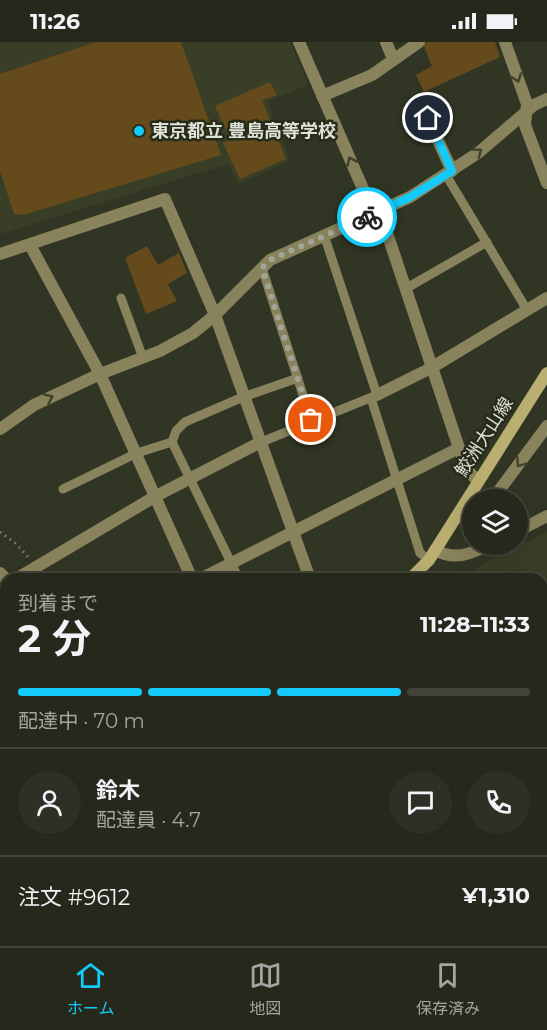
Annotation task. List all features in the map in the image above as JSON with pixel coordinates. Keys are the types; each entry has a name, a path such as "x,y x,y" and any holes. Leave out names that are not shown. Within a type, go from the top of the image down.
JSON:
{"main road":[{"name":"鮫洲大山線","path":"475,489 547,373"},
{"name":"鮫洲大山線","path":"416,573 432,555 462,512"}],"street":[{"path":"298,42 377,213 459,448 469,472 478,481"},
{"path":"386,42 393,59"},
{"path":"322,96 372,75 419,42"},
{"path":"505,42 527,104 525,124 547,183"},
{"path":"1,427 34,405 100,374 143,358 193,333 215,315 270,260 377,213 449,173 547,99"},
{"path":"420,101 449,173"},
{"path":"0,255 165,200 215,315 308,573"},
{"path":"30,245 100,374 189,573"},
{"path":"374,396 431,368 547,298"},
{"path":"500,489 547,426"},
{"path":"26,573 156,496 259,442"},
{"path":"212,573 459,448"},
{"path":"528,526 547,516"},
{"path":"432,555 452,557 465,555"}],"lane":[{"path":"449,173 527,310"},
{"path":"324,235 420,553 432,555"},
{"path":"405,289 487,243"},
{"path":"262,268 311,420"},
{"path":"121,298 143,358"},
{"path":"236,573 172,442 176,431 185,422 243,397 298,378"},
{"path":"259,442 374,396"},
{"path":"63,489 136,453 172,442"}],"path":[{"path":"0,532 15,543 37,567"}],"shaded area":[{"name":"東京都立 豊島高等学校","path":"0,42 290,42 308,85 267,101 290,161 238,184 228,164 0,234"},
{"name":"東京都立 豊島高等学校","path":"96,42 181,42 221,155 23,215 14,214 0,171 0,74"},
{"path":"427,42 495,42 500,57 424,92 416,75 432,66 423,44"},
{"path":"270,82 277,95 262,100 286,159 240,179 223,143 230,140 215,106"},
{"path":"147,246 158,265 179,253 187,273 168,284 177,301 146,314 125,258"},
{"path":"547,532 547,573 471,573 483,563 500,555 528,555 528,541"}],"way so far":[{"path":"311,420 262,268 270,260 333,230 367,217"}],"place":[{"name":"東京都立 豊島高等学校","path":"139,131"}],"route":[{"path":"367,217 410,197 452,171 428,118"}]}
